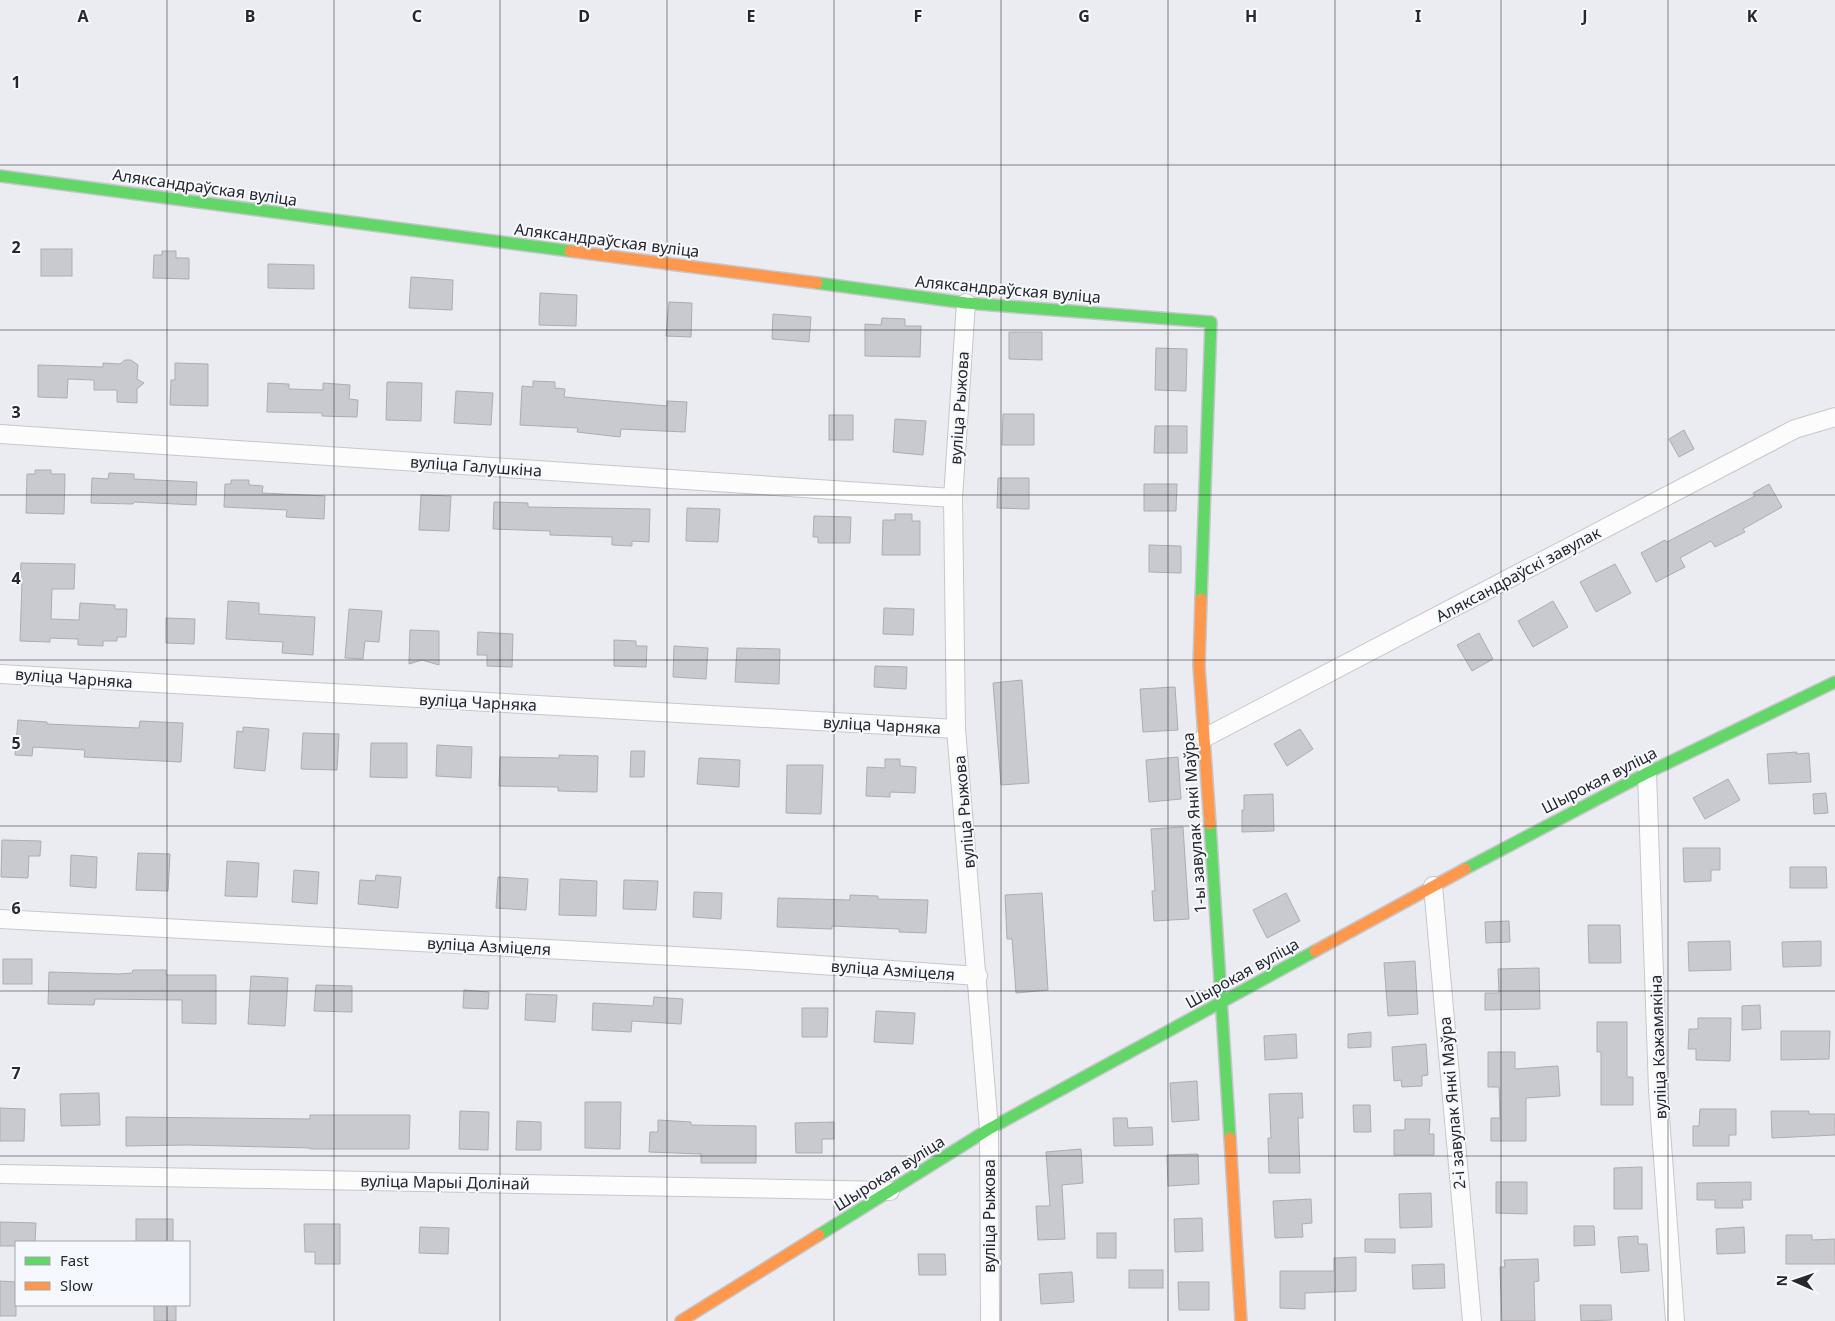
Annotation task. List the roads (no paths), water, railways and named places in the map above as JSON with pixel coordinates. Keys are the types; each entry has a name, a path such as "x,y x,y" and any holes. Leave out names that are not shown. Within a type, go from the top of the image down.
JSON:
{"street":[{"name":"Аляксандраўская вуліца","path":"0,176 966,303 1210,322"},
{"name":"вуліца Рыжова","path":"966,303 953,498 956,729 978,976 989,1129 990,1321"},
{"name":"1-ы завулак Янкі Маўра","path":"1210,322 1199,666 1241,1321"},
{"name":"Аляксандраўскі завулак","path":"1204,738 1795,429 1835,417"},
{"name":"вуліца Галушкіна","path":"0,434 953,498"},
{"name":"вуліца Чарняка","path":"0,674 956,729"},
{"name":"Шырокая вуліца","path":"681,1321 989,1129 1433,886 1647,773 1835,682"},
{"name":"вуліца Кажамякіна","path":"1647,773 1658,1090 1675,1321"},
{"name":"2-і завулак Янкі Маўра","path":"1433,886 1472,1321"},
{"name":"вуліца Азміцеля","path":"0,919 747,960 978,976"},
{"name":"вуліца Марыі Долінай","path":"0,1174 890,1191"}]}
